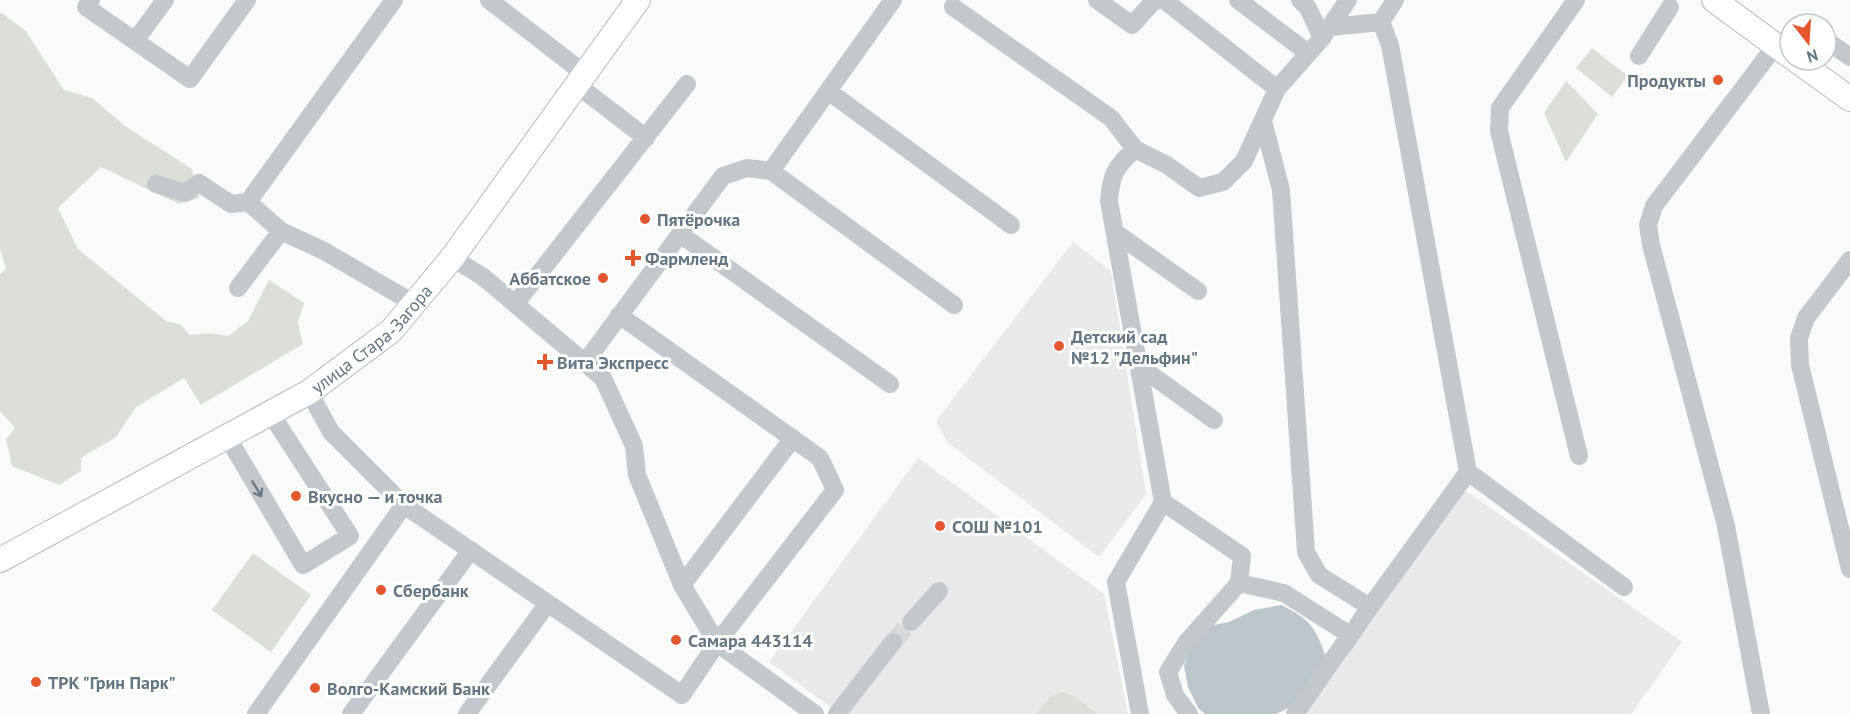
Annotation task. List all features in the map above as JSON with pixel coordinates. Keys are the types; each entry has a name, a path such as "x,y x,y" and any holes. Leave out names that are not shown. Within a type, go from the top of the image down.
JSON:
{"main road":[{"name":"улица Стара-Загора","path":"0,560 309,392 391,331 452,258 638,0"},
{"path":"1714,0 1778,47"},
{"path":"1813,72 1850,99"}],"street":[{"path":"91,0 86,7 190,79 247,0"},
{"path":"135,41 165,0"},
{"path":"156,184 184,193 199,183 231,204 248,202 394,0"},
{"path":"489,0 646,138"},
{"path":"771,171 893,0"},
{"path":"1097,0 1132,25 1155,0"},
{"path":"1164,0 1277,88"},
{"path":"1238,0 1308,53"},
{"path":"1300,0 1326,32"},
{"path":"953,7 1111,118 1135,149 1167,165 1199,188 1223,182 1244,161 1277,88 1326,32 1348,0"},
{"path":"1326,32 1381,22 1395,0"},
{"path":"1576,0 1500,108 1499,131 1579,456"},
{"path":"1639,56 1670,7"},
{"path":"1381,22 1390,45 1468,472 1624,587"},
{"path":"1756,710 1726,526 1651,245 1648,225 1654,206 1778,72"},
{"path":"516,303 687,84"},
{"path":"828,91 1011,225"},
{"path":"1263,121 1281,190 1306,552 1319,575 1370,607"},
{"path":"1135,149 1122,160 1111,176 1109,201 1163,502 1116,582 1140,714"},
{"path":"586,361 723,177 747,168 771,171 954,305"},
{"path":"248,202 281,231 334,257 415,304"},
{"path":"238,288 281,231"},
{"path":"1116,233 1198,291"},
{"path":"680,234 890,384"},
{"path":"452,258 482,276 516,303 603,378 634,446 637,475 682,585 717,643 815,714"},
{"path":"1850,260 1806,318 1799,338 1800,365 1850,569"},
{"path":"309,392 331,432 404,505 682,695 717,643 835,490 820,458 619,315"},
{"path":"1139,366 1214,420"},
{"path":"228,438 303,565 350,536 271,414"},
{"path":"682,585 793,438"},
{"path":"1295,714 1468,472"},
{"path":"1163,502 1242,556 1239,583 1186,643 1168,672 1175,695 1189,714"},
{"path":"256,714 404,505"},
{"path":"351,714 471,550"},
{"path":"1239,583 1284,593 1350,636"},
{"path":"911,622 939,591"},
{"path":"466,714 548,603"},
{"path":"837,714 892,642"}],"shaded area":[{"path":"0,12 25,30 64,90 92,98 125,126 192,169 199,198 179,204 101,167 58,208 78,249 166,321 180,324 190,335 209,333 228,336 248,321 269,280 304,303 298,323 303,344 201,405 184,378 136,407 116,437 81,458 81,471 59,485 12,466 6,439 15,428 0,411 0,274 6,269 0,249"},
{"path":"1592,48 1628,76 1612,97 1576,68"},
{"path":"1566,81 1598,114 1566,162 1544,113"},
{"name":"Детский сад №12 \"Дельфин\"","path":"1073,242 1111,271 1146,494 1099,557 947,442 936,421"},
{"name":"СОШ №101","path":"918,458 1104,594 1128,714 840,714 769,662"},
{"path":"1462,488 1682,642 1631,714 1303,714"},
{"path":"253,553 311,595 271,652 212,610"},
{"path":"1281,605 1311,625 1326,658 1296,704 1276,714 1205,714 1198,708 1188,687 1184,666 1192,645 1209,626 1229,622 1254,610"},
{"path":"1061,692 1074,696 1097,714 1037,714 1049,698"}],"tunnel":[{"path":"893,642 911,622"}],"place":[{"name":"Продукты","path":"1718,80"},
{"name":"Пятёрочка","path":"645,219"},
{"name":"Фармленд","path":"633,258"},
{"name":"Аббатское","path":"603,278"},
{"name":"Детский сад №12 \"Дельфин\"","path":"1059,346"},
{"name":"Вита Экспресс","path":"545,362"},
{"name":"Вкусно — и точка","path":"296,496"},
{"name":"СОШ №101","path":"940,526"},
{"name":"Сбербанк","path":"381,590"},
{"name":"Самара 443114","path":"676,640"},
{"name":"ТРК \"Грин Парк\"","path":"36,682"},
{"name":"Волго-Камский Банк","path":"315,688"}]}
